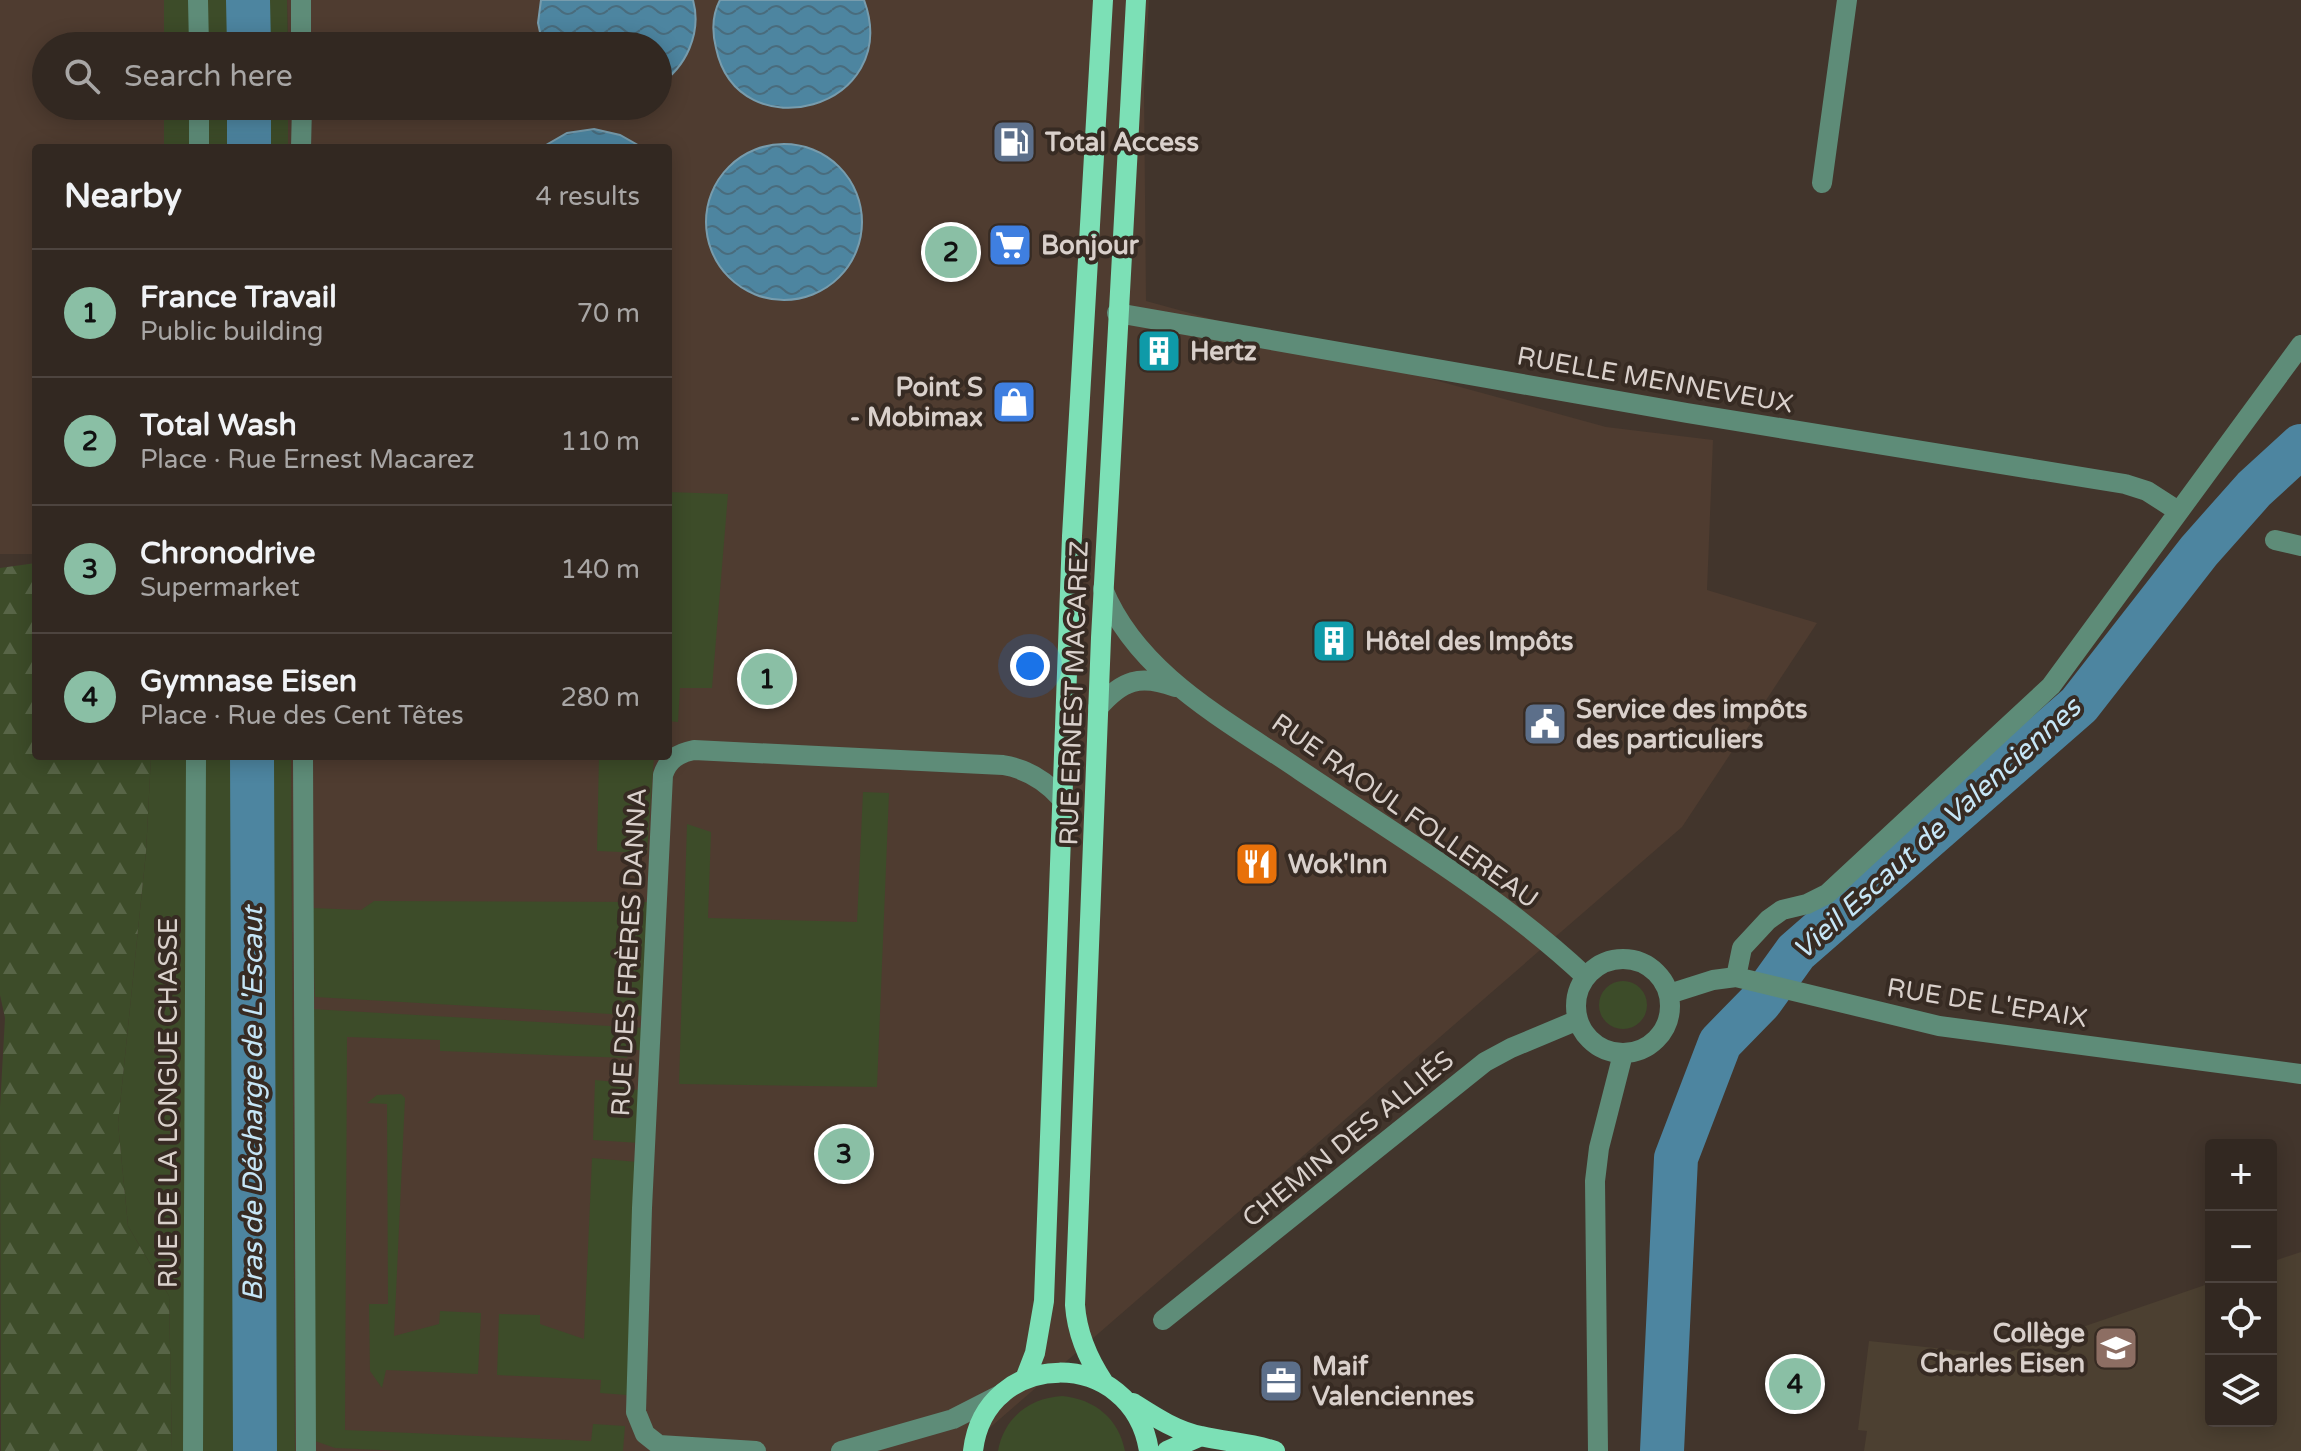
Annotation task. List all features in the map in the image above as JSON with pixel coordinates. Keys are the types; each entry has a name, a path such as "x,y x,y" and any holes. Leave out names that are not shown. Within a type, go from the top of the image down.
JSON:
{"main road":[{"name":"RUE ERNEST MACAREZ","path":"1025,1379 1039,1338 1044,1301 1075,488 1103,0"},
{"name":"RUE ERNEST MACAREZ","path":"1104,1383 1085,1348 1075,1305 1103,589 1136,0"},
{"path":"973,1451 981,1422 1002,1394 1025,1379 1044,1373 1065,1372 1085,1375 1104,1383 1167,1425 1201,1436 1243,1442 1275,1451"},
{"path":"1124,1397 1141,1422 1149,1451"},
{"path":"1167,1451 1201,1436"}],"street":[{"path":"198,0 199,32"},
{"path":"301,0 301,32"},
{"path":"1822,183 1847,0"},
{"path":"199,120 199,144"},
{"path":"301,144 302,120"},
{"name":"RUELLE MENNEVEUX","path":"1117,313 1687,413 2125,484 2147,491 2178,511"},
{"path":"1744,978 1742,948 1768,920 1782,910 1807,904 1827,894 2051,686 2301,345"},
{"path":"2275,540 2301,546"},
{"name":"RUE RAOUL FOLLEREAU","path":"1103,589 1118,619 1137,645 1190,694 1510,914 1586,977"},
{"name":"RUE RAOUL FOLLEREAU","path":"1098,708 1123,685 1142,680 1173,686 1190,694"},
{"name":"RUE DES FRÈRES DANNA","path":"756,1451 659,1445 645,1434 636,1412 642,1208 663,775 666,767 678,755 694,750 1003,765 1042,779 1061,798"},
{"name":"RUE DE LA LONGUE CHASSE","path":"193,1451 196,760"},
{"path":"303,760 306,1451"},
{"path":"1633,960 1656,972 1669,994 1670,1014 1663,1033 1642,1050 1623,1054 1598,1046 1588,1038 1578,1020 1578,994 1586,977 1607,962 1633,960"},
{"name":"RUE DE L'EPAIX","path":"1669,994 1713,980 1744,978 1939,1026 2301,1074"},
{"name":"CHEMIN DES ALLIÉS","path":"1163,1320 1485,1062 1578,1020"},
{"path":"1598,1451 1595,1181 1599,1148 1623,1054"},
{"path":"841,1451 953,1419 1002,1394"}],"shaded area":[{"path":"0,0 164,0 164,32 32,32 32,120 164,120 164,144 32,144 32,554 0,554"},
{"path":"287,0 1149,0 1144,88 1146,301 1606,427 1713,440 1707,590 1817,623 1682,827 963,1451 295,1451 291,760 672,760 672,144 288,144 288,120 672,120 672,32 288,32"},
{"name":"Collège Charles Eisen","path":"2301,1252 2301,1451 1864,1451 1867,1431 1858,1430 1869,1341 2001,1355 2205,1285 2205,1427 2277,1427 2277,1260"}],"green space":[{"path":"164,0 287,0 288,32 164,32"},
{"path":"164,120 288,120 288,144 164,144"},
{"path":"672,492 728,494 712,688 680,688 678,722 672,721"},
{"path":"32,564 32,760 151,760 146,852 118,1124 128,1226 169,1296 172,1451 1,1451 0,1107 5,1018 0,995 0,568"},
{"path":"151,760 291,760 295,1451 172,1451 169,1296 128,1226 118,1124 146,852"},
{"path":"599,760 654,760 647,853 597,851"},
{"path":"863,792 889,793 877,1087 679,1084 687,824 711,832 708,918 857,922"},
{"path":"374,901 648,902 645,1016 315,997 312,908 361,910"},
{"path":"1623,981 1640,988 1647,1005 1640,1022 1623,1029 1606,1022 1599,1005 1606,988"},
{"path":"311,1009 645,1028 645,1051 629,1049 627,1058 440,1051 440,1040 347,1037 345,1430 591,1441 593,1424 625,1426 623,1451 403,1451 335,1448 315,1441"},
{"path":"595,1080 626,1083 627,1089 642,1090 640,1143 593,1140"},
{"path":"401,1094 405,1098 394,1336 439,1324 440,1311 481,1313 478,1374 386,1370 382,1388 370,1371 369,1304 388,1304 387,1104 367,1103 377,1095"},
{"path":"592,1158 638,1162 627,1395 600,1393 601,1380 497,1375 499,1314 540,1315 540,1324 584,1339"},
{"path":"1062,1396 1085,1401 1104,1413 1117,1429 1125,1451 998,1451 1006,1429 1020,1412 1039,1401"}],"water":[{"path":"541,0 693,0 695,12 689,48 672,74 672,32 540,32"},
{"path":"720,0 864,0 870,38 861,68 841,91 813,104 783,108 754,100 730,81 716,48 715,12"},
{"path":"594,129 620,135 636,144 548,144 567,133"},
{"path":"784,144 814,150 839,167 856,192 862,222 856,252 839,277 814,294 784,300 754,294 729,277 712,252 706,222 712,192 729,167 754,150"}],"waterway":[{"name":"Bras de Décharge de L'Escaut","path":"248,0 249,32"},
{"name":"Bras de Décharge de L'Escaut","path":"249,120 249,144"},
{"name":"Vieil Escaut de Valenciennes","path":"1662,1451 1676,1158 1720,1043 1760,1002 1796,952 2079,705 2199,551 2254,489 2301,446"},
{"name":"Bras de Décharge de L'Escaut","path":"252,760 255,1451"}],"place":[{"name":"Total Access","path":"1014,142"},
{"name":"Bonjour","path":"1010,245"},
{"name":"Total Wash","path":"951,252"},
{"name":"Hertz","path":"1159,351"},
{"name":"Point S - Mobimax","path":"1014,402"},
{"name":"Hôtel des Impôts","path":"1334,641"},
{"name":"France Travail","path":"767,679"},
{"name":"Service des impôts des particuliers","path":"1545,724"},
{"name":"Wok'Inn","path":"1257,864"},
{"name":"Chronodrive","path":"844,1154"},
{"name":"Collège Charles Eisen","path":"2116,1348"},
{"name":"Maif Valenciennes","path":"1281,1381"},
{"name":"Gymnase Eisen","path":"1795,1384"}]}
